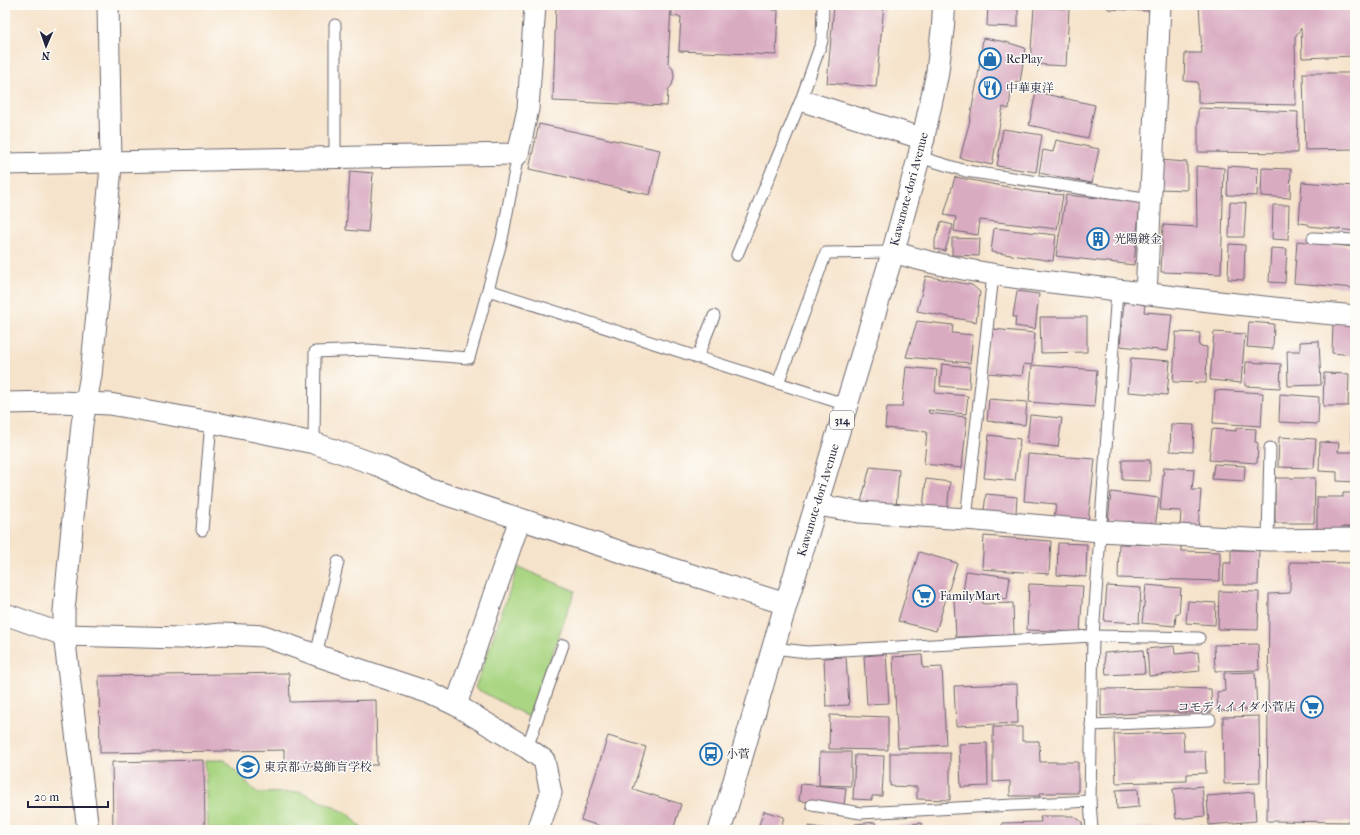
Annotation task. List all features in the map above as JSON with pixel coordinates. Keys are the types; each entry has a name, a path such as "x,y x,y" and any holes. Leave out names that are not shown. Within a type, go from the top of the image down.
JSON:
{"main road":[{"name":"Kawanote-dori Avenue","path":"720,830 786,604 847,405 921,148 937,75 944,5"}],"street":[{"path":"88,830 64,635 64,603 82,424 91,376 111,162 108,5"},
{"path":"5,164 518,154 528,109 535,5"},
{"path":"1146,294 1160,5"},
{"path":"803,101 921,148"},
{"path":"892,252 920,260 993,275 1146,294 1355,316"},
{"path":"5,403 86,402 110,404 211,422 314,443 380,466 432,490 679,571 786,604"},
{"path":"817,505 859,512 966,519 1100,531 1268,540 1355,539"},
{"path":"456,706 520,519"},
{"path":"5,614 64,635 181,638 221,634 264,636 430,693 456,706 527,748 544,760 551,793 538,830"}],"lane":[{"path":"737,255 803,101 822,41 823,5"},
{"path":"335,24 335,158"},
{"path":"921,148 966,171 1151,199"},
{"path":"314,443 315,352 367,350 469,358 502,239 518,154"},
{"path":"1313,238 1355,240"},
{"path":"778,384 826,253 892,252"},
{"path":"966,519 993,275"},
{"path":"488,290 847,405"},
{"path":"1092,830 1090,801 1093,636 1117,290"},
{"path":"697,358 714,316"},
{"path":"202,530 211,422"},
{"path":"1268,540 1270,448"},
{"path":"316,655 338,562"},
{"path":"773,648 808,652 1093,636 1199,638"},
{"path":"527,748 563,645"},
{"path":"1091,725 1210,720"},
{"path":"812,805 861,813 1090,801"}],"green space":[{"path":"518,567 575,591 529,717 475,688"},
{"path":"206,760 225,760 257,793 301,792 349,814 363,830 208,830"}],"building":[{"path":"556,5 671,5 668,64 673,69 674,77 672,85 668,90 667,106 553,101"},
{"path":"672,5 774,5 773,10 778,10 776,55 679,51 681,17 672,16"},
{"path":"834,5 884,5 876,87 827,83"},
{"path":"988,5 1018,5 1018,27 987,26"},
{"path":"1109,5 1150,5 1149,11 1108,9"},
{"path":"1199,5 1355,5 1355,56 1302,58 1301,28 1295,37 1296,105 1198,103 1198,82 1184,81 1185,53 1202,53"},
{"path":"1034,7 1069,9 1066,66 1030,64"},
{"path":"983,38 1006,42 1025,48 1020,83 1012,82 1009,109 1003,107 992,165 960,158 969,124"},
{"path":"1303,73 1355,73 1355,149 1305,150"},
{"path":"1036,92 1095,105 1088,138 1029,125"},
{"path":"1198,108 1298,112 1297,153 1198,152"},
{"path":"539,124 660,150 650,195 529,169"},
{"path":"1003,129 1042,135 1036,172 997,166"},
{"path":"1056,140 1099,149 1092,183 1039,173 1043,150 1053,152"},
{"path":"1159,160 1187,162 1187,190 1159,189"},
{"path":"1196,166 1224,168 1221,274 1161,272 1163,225 1197,227"},
{"path":"1228,166 1258,168 1257,196 1227,195"},
{"path":"1262,168 1291,169 1290,198 1261,196"},
{"path":"350,171 373,173 368,232 346,230"},
{"path":"955,177 1034,192 1063,195 1057,229 980,220 978,235 954,231 956,217 944,215"},
{"path":"1302,182 1355,186 1355,231 1309,226 1308,224 1299,223"},
{"name":"光陽鍍金","path":"1066,195 1140,202 1134,265 1056,256"},
{"path":"1230,202 1246,203 1244,237 1229,237"},
{"path":"1273,205 1289,205 1288,240 1272,239"},
{"path":"941,222 953,225 945,251 935,249 935,240"},
{"path":"994,228 1056,235 1053,261 991,252"},
{"path":"952,238 980,239 979,256 952,255"},
{"path":"1297,241 1355,247 1355,288 1294,283"},
{"path":"1229,244 1245,245 1244,280 1228,279"},
{"path":"1271,248 1287,249 1285,283 1269,282"},
{"path":"926,276 972,285 980,292 976,322 917,311"},
{"path":"1017,291 1039,294 1035,329 1015,326 1016,317 1013,317"},
{"path":"1124,302 1145,304 1144,312 1172,314 1168,351 1120,346"},
{"path":"1040,317 1087,317 1087,352 1041,353"},
{"path":"917,321 953,325 952,333 973,335 970,363 906,357"},
{"path":"1249,322 1274,324 1273,349 1247,347"},
{"path":"1333,323 1354,323 1353,355 1332,353"},
{"path":"992,329 1035,333 1032,365 1024,364 1022,376 988,373"},
{"path":"1176,332 1200,333 1199,346 1207,347 1206,383 1173,382"},
{"path":"1214,332 1245,334 1241,383 1210,380"},
{"path":"1319,341 1321,385 1288,386 1287,351 1300,351 1300,342"},
{"path":"1131,358 1170,361 1167,395 1128,392"},
{"path":"1246,362 1281,364 1280,388 1245,386"},
{"path":"942,364 970,367 969,389 940,386"},
{"path":"1032,365 1097,370 1094,407 1029,402"},
{"path":"906,367 937,370 935,393 968,396 966,414 928,410 929,413 967,417 962,468 924,464 927,432 885,428 887,407 902,407"},
{"path":"1324,373 1349,374 1348,406 1323,406"},
{"path":"1215,390 1263,393 1261,426 1213,423"},
{"path":"1280,394 1319,397 1318,424 1279,422"},
{"path":"989,399 1027,402 1025,425 987,421"},
{"path":"1030,415 1062,418 1058,447 1027,443"},
{"path":"1353,420 1355,421 1355,442 1352,442"},
{"path":"1171,424 1194,425 1193,452 1170,451"},
{"path":"1236,428 1256,429 1255,442 1258,443 1257,463 1209,460 1212,429 1236,431"},
{"path":"989,435 1020,439 1015,481 984,478"},
{"path":"1279,437 1316,439 1314,468 1278,467"},
{"path":"1320,442 1339,443 1338,452 1355,452 1355,482 1337,481 1337,472 1319,471"},
{"path":"1028,454 1095,459 1088,522 1054,519 1056,504 1024,501"},
{"path":"1122,460 1150,460 1150,481 1122,480"},
{"path":"1214,464 1245,466 1244,481 1212,479"},
{"path":"870,467 899,470 896,508 860,506"},
{"path":"1164,467 1194,469 1192,490 1201,490 1198,530 1180,529 1181,511 1160,510"},
{"path":"1275,478 1315,478 1314,523 1275,523"},
{"path":"926,479 950,482 947,512 923,509"},
{"path":"1111,492 1159,498 1155,527 1108,522"},
{"path":"1343,493 1355,493 1355,527 1343,527 1343,533 1317,533 1317,497 1343,497"},
{"path":"986,494 1017,497 1016,513 984,511"},
{"path":"984,536 1051,541 1049,574 982,569"},
{"path":"1058,543 1087,544 1086,577 1057,575"},
{"path":"1119,544 1181,545 1181,551 1220,552 1220,581 1118,578"},
{"path":"1231,550 1259,550 1258,585 1223,585 1224,563 1231,563"},
{"path":"919,552 957,563 936,631 898,621"},
{"name":"コモディイイダ小菅店","path":"1290,562 1355,563 1355,822 1267,821 1269,594 1290,593"},
{"path":"966,571 1010,577 1007,599 963,593"},
{"path":"1029,584 1083,586 1080,632 1027,630"},
{"path":"1146,585 1181,588 1179,614 1176,614 1175,626 1142,623"},
{"path":"1107,586 1141,588 1139,623 1104,621"},
{"path":"1219,591 1259,592 1258,630 1218,629"},
{"path":"983,597 983,604 1013,603 1014,635 956,637 954,599"},
{"path":"1188,601 1216,603 1215,625 1186,623"},
{"path":"1258,644 1259,670 1215,671 1214,645"},
{"path":"1174,646 1175,654 1198,652 1200,671 1149,676 1147,649"},
{"path":"1143,650 1145,673 1106,675 1104,653"},
{"path":"886,654 889,703 867,704 864,656"},
{"path":"922,655 923,668 942,667 946,745 898,748 893,657"},
{"path":"846,657 849,705 826,706 824,658"},
{"path":"1255,672 1257,709 1218,711 1217,692 1225,691 1224,673"},
{"path":"289,673 290,702 376,700 377,765 284,766 284,750 100,753 99,676"},
{"path":"1017,684 1018,723 956,726 954,686"},
{"path":"1101,689 1211,689 1212,712 1150,712 1101,716"},
{"path":"830,715 888,717 888,750 829,749"},
{"path":"1259,716 1260,783 1224,784 1223,717"},
{"path":"993,727 1022,727 1022,741 1039,741 1040,762 1078,762 1078,793 1040,793 1040,796 1010,796 1010,781 993,782"},
{"path":"1183,732 1184,751 1205,751 1206,773 1187,774 1187,781 1116,783 1114,734"},
{"path":"608,736 646,747 633,789 681,804 673,830 634,830 616,825 615,830 612,830 581,820"},
{"path":"987,743 988,786 961,787 959,744"},
{"path":"820,752 851,752 851,786 819,785"},
{"path":"890,753 950,753 950,800 917,799 917,787 890,786"},
{"path":"855,755 884,756 882,796 872,796 872,800 853,799"},
{"path":"204,760 205,830 113,830 112,762"},
{"path":"801,784 846,788 844,805 799,801"},
{"path":"1202,786 1205,816 1176,819 1173,789"},
{"path":"1138,789 1139,807 1117,809 1116,790"},
{"path":"1254,792 1256,821 1209,825 1207,796"},
{"path":"764,811 784,817 780,830 757,830"},
{"path":"1040,816 1074,816 1082,822 1083,830 1002,830 1002,823 1041,822"},
{"path":"875,822 875,830 854,830 855,824"},
{"path":"922,823 923,830 894,830 894,826"},
{"path":"809,826 830,829 830,830 809,830"},
{"path":"1204,827 1204,830 1109,830 1109,828"}],"place":[{"name":"RePlay","path":"990,59"},
{"name":"中華東洋","path":"990,88"},
{"name":"光陽鍍金","path":"1098,239"},
{"name":"FamilyMart","path":"924,596"},
{"name":"コモディイイダ小菅店","path":"1312,707"},
{"name":"小菅","path":"711,754"},
{"name":"東京都立葛飾盲学校","path":"248,767"}]}
